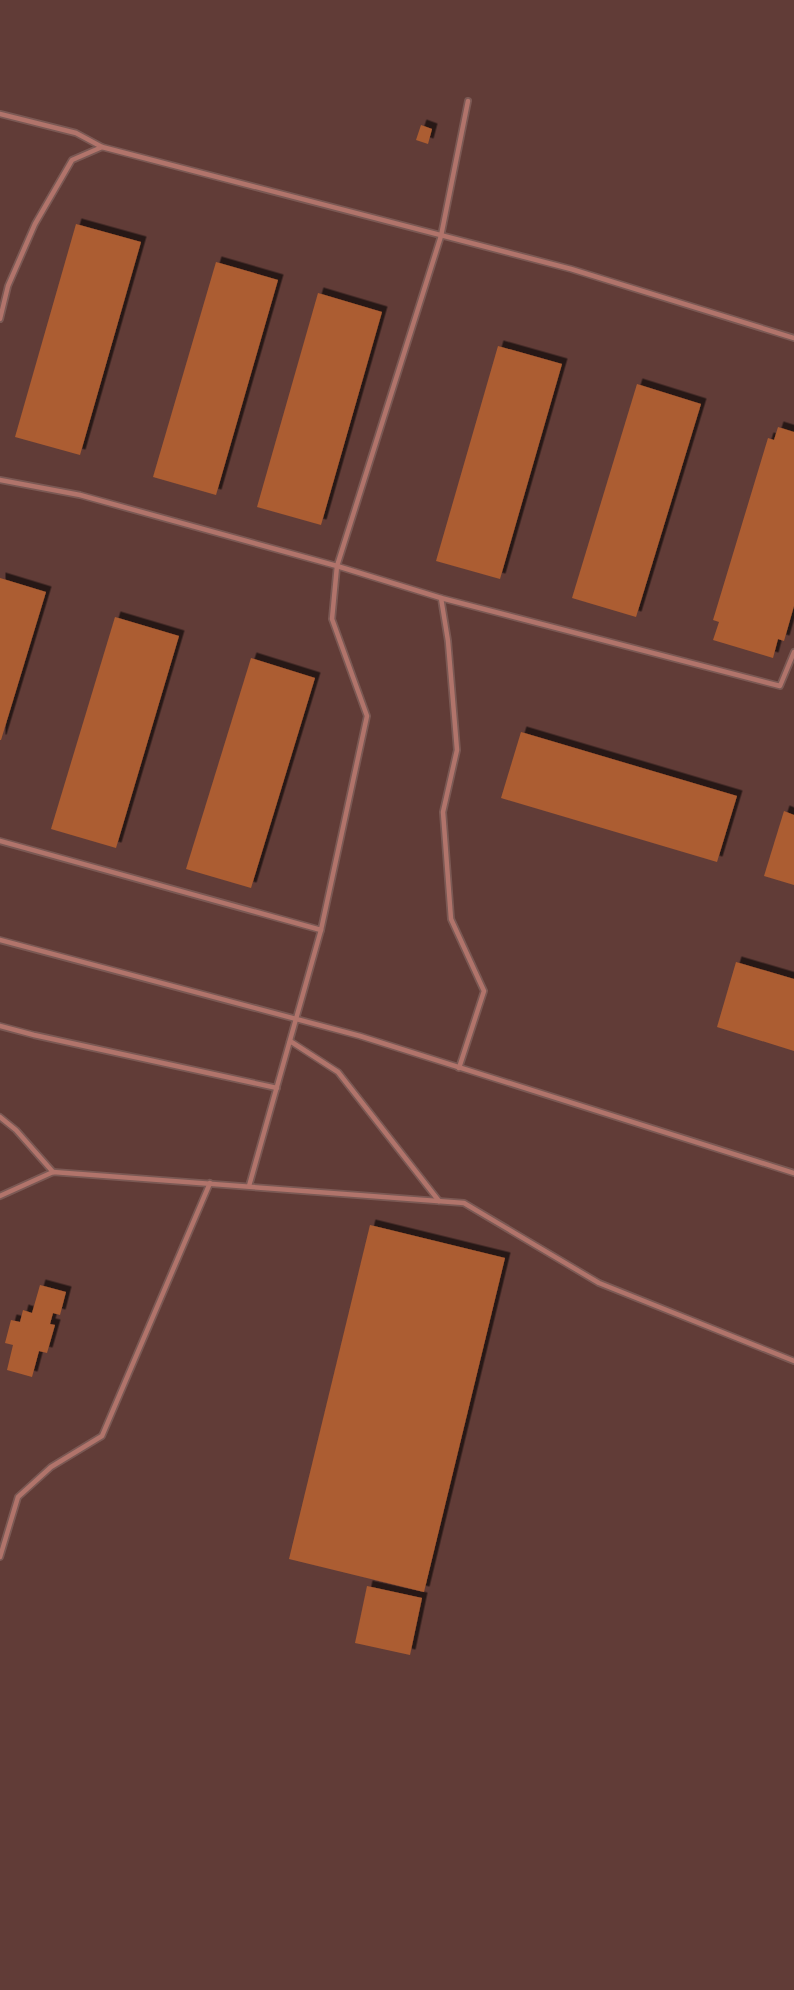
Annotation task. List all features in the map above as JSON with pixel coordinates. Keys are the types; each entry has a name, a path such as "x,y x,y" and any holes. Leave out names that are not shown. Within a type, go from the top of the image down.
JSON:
{"lane":[{"path":"249,1186 321,930 367,716 332,619 337,566 441,236 468,101"},
{"path":"0,114 76,133 102,147 571,269 794,338"},
{"path":"0,319 8,286 35,224 72,160 102,147"},
{"path":"0,480 80,495 337,566 441,598 780,686 794,652"},
{"path":"441,598 448,641 457,750 443,812 451,919 484,991 459,1068"},
{"path":"0,841 321,930"},
{"path":"0,940 360,1036 794,1173"},
{"path":"0,1026 277,1088"},
{"path":"290,1041 338,1072 439,1201"},
{"path":"0,1117 16,1130 53,1172"},
{"path":"0,1196 53,1172 464,1203 600,1283 794,1361"},
{"path":"0,1557 18,1497 51,1467 102,1436 210,1183"}],"building":[{"path":"421,125 432,129 428,144 416,140"},
{"path":"76,224 141,242 80,455 15,437"},
{"path":"216,262 278,280 216,495 153,477"},
{"path":"318,293 382,312 321,525 257,507"},
{"path":"498,346 562,364 500,579 436,561"},
{"path":"637,384 701,404 636,617 572,598"},
{"path":"778,427 794,432 794,606 784,641 778,639 773,658 713,640 719,622 713,620 768,438 774,440"},
{"path":"0,578 46,592 1,740 0,740"},
{"path":"115,617 179,636 116,848 51,829"},
{"path":"251,658 315,678 251,888 186,869"},
{"path":"521,732 737,796 717,862 501,798"},
{"path":"784,811 794,815 794,885 764,876"},
{"path":"736,962 794,979 794,1051 717,1027"},
{"path":"370,1225 505,1258 424,1592 289,1559"},
{"path":"40,1285 66,1292 60,1315 53,1313 50,1324 55,1325 47,1353 39,1351 32,1377 7,1370 13,1345 5,1343 11,1320 20,1322 23,1310 32,1313"},
{"path":"367,1586 422,1598 410,1655 355,1643"}]}
